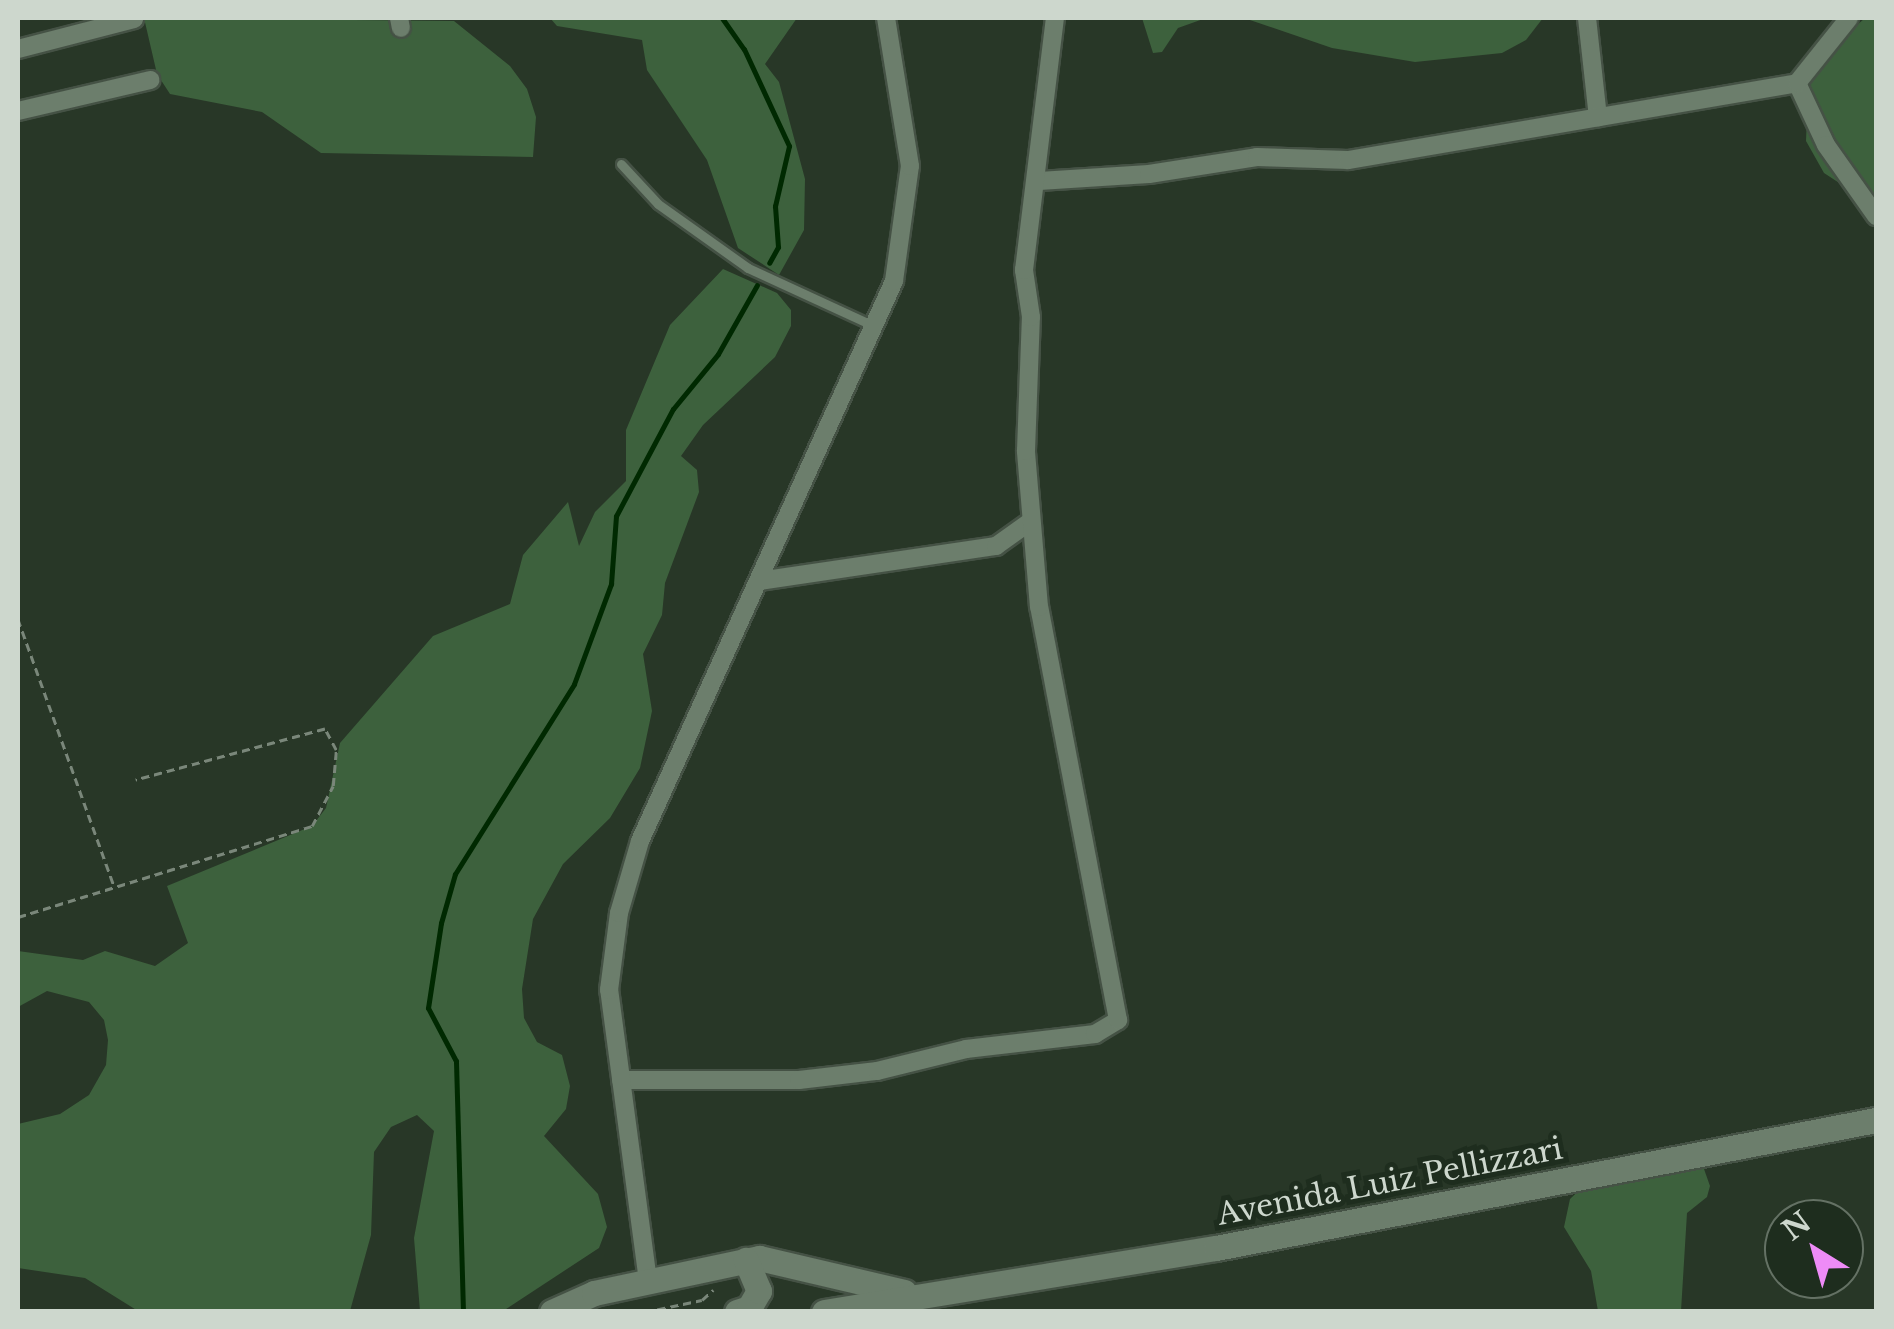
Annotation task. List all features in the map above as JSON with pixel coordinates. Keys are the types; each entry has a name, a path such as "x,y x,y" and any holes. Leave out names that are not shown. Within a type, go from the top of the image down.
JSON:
{"main road":[{"name":"Avenida Luiz Pellizzari","path":"826,1311 1216,1248 1876,1120"},
{"name":"Avenida Luiz Pellizzari","path":"552,1312 648,1281 746,1260 783,1260 913,1295"},
{"path":"737,1312 750,1308 759,1291 746,1260"}],"street":[{"path":"648,1281 609,990 625,888 640,841 760,581 900,260 910,192 909,141 886,18"},
{"path":"622,1080 800,1080 878,1071 966,1049 1095,1034 1118,1020 1061,736 1031,521 1026,451 1032,316 1024,270 1039,181 1055,18"},
{"path":"1587,18 1598,117"},
{"path":"1039,181 1149,174 1257,157 1348,160 1797,83 1849,18"},
{"path":"18,49 134,19"},
{"path":"18,111 150,80"},
{"path":"1797,83 1826,145 1876,216"},
{"path":"760,581 996,546 1031,521"}],"lane":[{"path":"620,164 658,204 748,268 874,326"}],"path":[{"path":"18,620 114,888"},
{"path":"18,918 312,826 333,786 336,750 325,730 136,780"},
{"path":"645,1312 702,1300 714,1290 711,1268"}],"green space":[{"path":"144,18 454,21 510,66 527,89 536,117 533,157 321,153 262,112 170,94 157,74"},
{"path":"550,18 797,18 765,64 779,82 805,179 804,230 779,275 738,248 707,160 647,70 642,40 557,26"},
{"path":"1142,18 1206,18 1178,28 1162,52 1153,53"},
{"path":"1244,18 1543,18 1526,40 1502,53 1415,62 1332,48"},
{"path":"1865,18 1876,18 1876,207 1824,173 1806,141 1809,68"},
{"path":"723,269 777,293 791,310 791,326 775,357 703,425 681,456 697,470 699,492 665,583 662,615 643,654 652,711 640,768 610,818 563,864 533,919 522,989 524,1018 537,1042 562,1055 570,1086 566,1109 544,1136 598,1194 607,1227 599,1248 503,1311 420,1311 414,1238 434,1131 417,1115 391,1127 374,1152 371,1235 350,1311 138,1311 85,1278 18,1268 18,1124 60,1114 89,1095 106,1065 108,1040 104,1020 89,1002 47,991 18,1007 18,951 83,960 105,951 155,966 188,943 167,886 312,826 326,808 340,743 433,636 510,604 523,555 568,502 579,546 595,512 626,481 626,430 670,325"},
{"path":"1681,1163 1704,1169 1710,1186 1707,1197 1687,1213 1681,1311 1598,1311 1591,1271 1564,1227 1570,1199 1589,1181"}],"waterway":[{"path":"722,18 744,49 789,146 775,206 778,247 769,263"},
{"path":"463,1312 456,1061 428,1008 441,923 455,874 574,684 611,584 616,516 673,409 718,354 757,285"}]}
